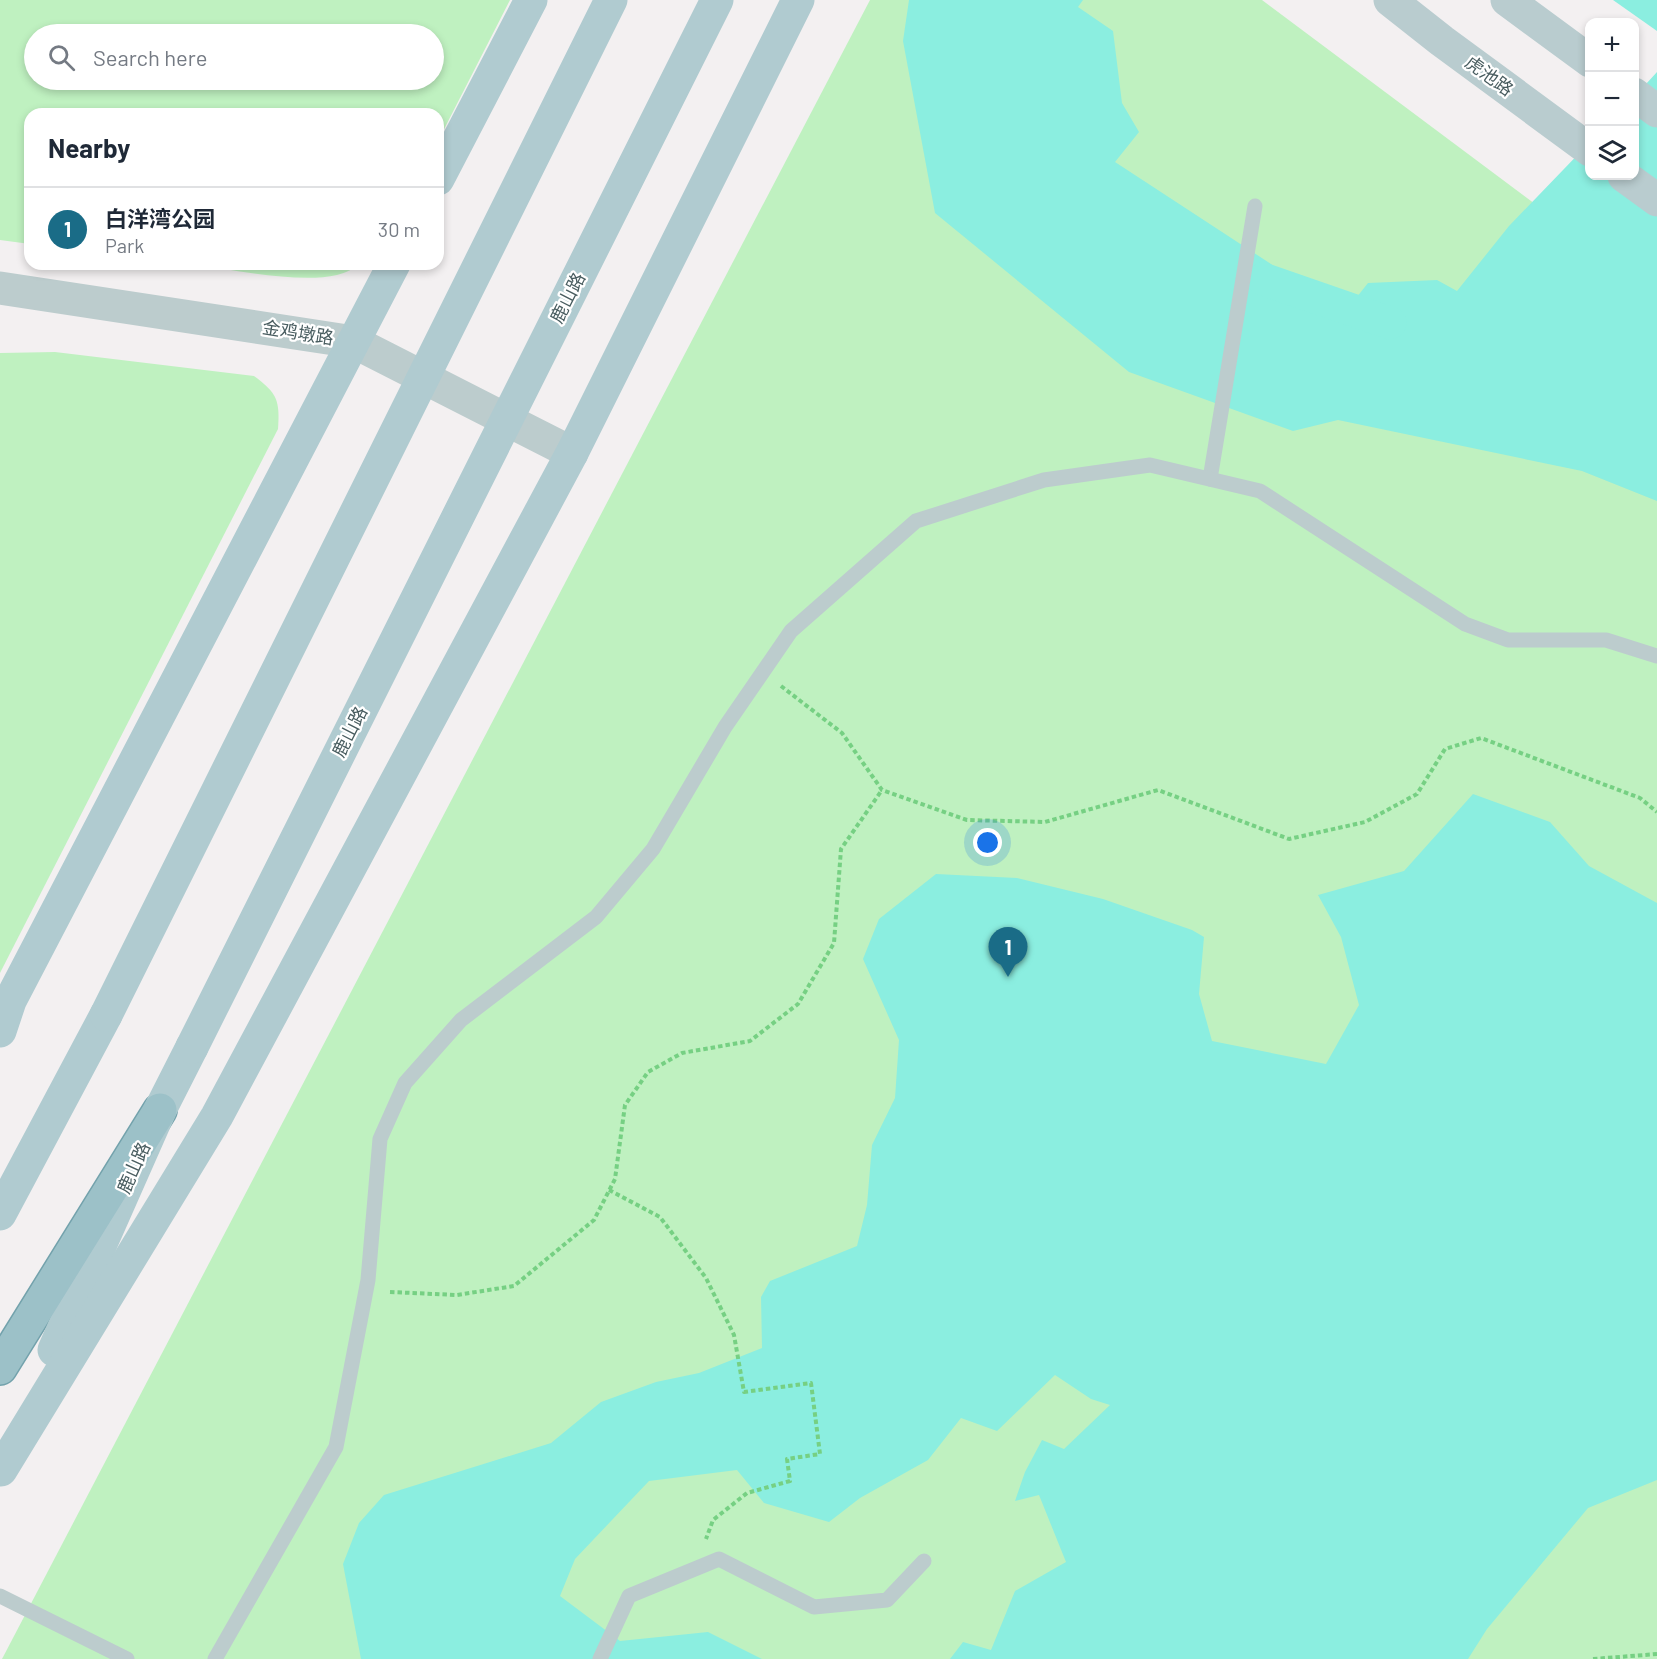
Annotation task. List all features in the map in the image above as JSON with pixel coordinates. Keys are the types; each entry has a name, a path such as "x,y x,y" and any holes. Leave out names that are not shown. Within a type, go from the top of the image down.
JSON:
{"highway":[{"path":"0,1368 160,1110"}],"main road":[{"path":"444,167 531,0"},
{"path":"0,1214 106,1015 611,0"},
{"name":"鹿山路","path":"1,1471 160,1110 717,0"},
{"path":"1,1471 217,1116 572,453 798,0"},
{"name":"虎池路","path":"1390,0 1585,146"},
{"path":"1508,0 1585,57"},
{"path":"1639,97 1657,111"},
{"path":"1630,180 1657,200"},
{"path":"0,1031 10,1001 391,270"}],"street":[{"name":"金鸡墩路","path":"0,288 354,342 572,453"}],"lane":[{"path":"1210,479 1255,206"},
{"path":"215,1659 336,1447 366,1291 380,1139 405,1083 461,1020 596,917 653,849 725,727 791,631 916,521 1044,480 1150,465 1260,491 1465,624 1508,640 1606,640 1657,656"},
{"path":"600,1659 629,1596 719,1559 814,1607 887,1600 924,1561"},
{"path":"0,1596 127,1659"}],"path":[{"path":"763,673 842,733 882,790 967,820 1045,822 1158,790 1289,839 1365,822 1416,794 1445,748 1481,738 1640,798 1657,812"},
{"path":"366,1291 457,1295 514,1286 594,1221 615,1179 625,1105 648,1072 682,1053 750,1041 798,1004 834,943 841,849 882,790"},
{"path":"609,1190 660,1217 706,1278 734,1335 744,1392 811,1383 820,1454 787,1459 790,1481 747,1493 714,1520 693,1569"},
{"path":"1593,1659 1657,1654"}],"shaded area":[{"path":"0,0 510,0 444,129 444,108 24,108 24,243 0,240"},
{"path":"870,0 1262,0 1657,295 1657,1659 2,1659"},
{"path":"909,0 1083,0 1078,7 1113,31 1122,103 1139,132 1115,162 1271,264 1337,322 1368,283 1437,280 1457,291 1509,226 1585,147 1585,180 1639,180 1639,92 1657,72 1657,501 1582,471 1338,420 1293,431 1129,372 935,213 903,41"},
{"path":"1613,0 1657,0 1657,31"},
{"path":"230,270 351,270 321,277 264,275"},
{"path":"55,352 254,376 268,387 275,398 278,429 0,973 0,353"},
{"path":"1473,794 1550,822 1589,866 1657,903 1657,1480 1588,1508 1487,1629 1468,1659 950,1659 963,1642 991,1650 1015,1591 1066,1562 1039,1495 1015,1501 1025,1472 1042,1440 1064,1449 1110,1405 1091,1399 1055,1375 997,1431 961,1418 928,1460 860,1498 829,1522 764,1503 737,1470 649,1481 575,1559 560,1596 620,1641 708,1632 762,1659 361,1659 343,1564 359,1523 384,1495 551,1443 601,1402 656,1382 699,1373 762,1348 761,1297 770,1281 857,1246 867,1205 872,1145 895,1098 899,1040 863,959 879,919 936,874 1017,878 1103,899 1192,930 1204,937 1199,994 1212,1041 1326,1064 1359,1005 1341,937 1318,895 1404,871"}],"waterway":[{"path":"1263,279 1390,323"}],"place":[{"name":"白洋湾公园","path":"1008,977"}]}
